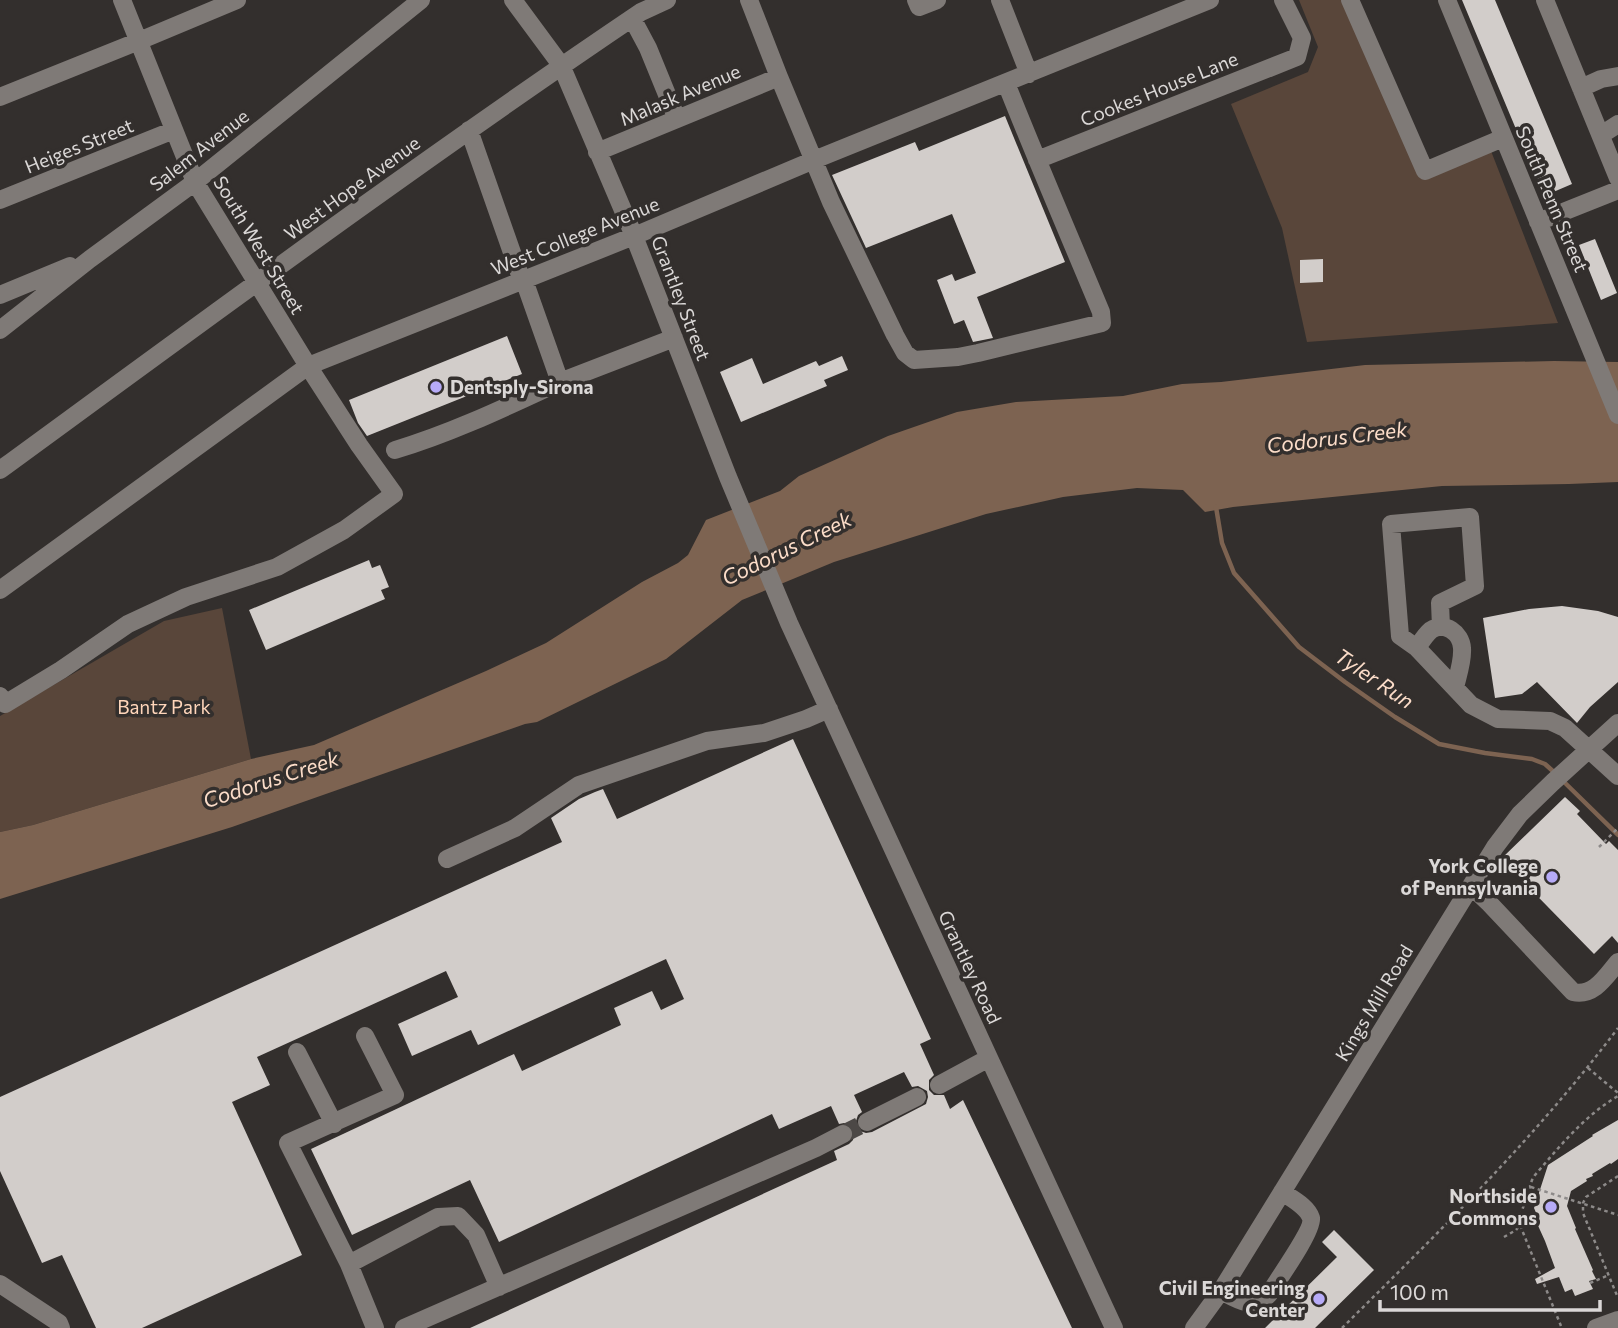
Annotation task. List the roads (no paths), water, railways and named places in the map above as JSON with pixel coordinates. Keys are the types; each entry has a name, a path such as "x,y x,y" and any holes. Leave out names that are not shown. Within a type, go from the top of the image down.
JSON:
{"street":[{"name":"South West Street","path":"3,700 61,670 128,624 186,597 277,567 344,530 394,494 308,366 195,182 122,0"},
{"path":"0,97 237,0"},
{"name":"Salem Avenue","path":"0,330 90,259 195,182 421,0"},
{"name":"Grantley Street","path":"513,0 561,65 634,236 728,477 789,623"},
{"path":"749,0 831,202 895,335 905,353 914,360 958,357 1102,323 1101,312 1068,229 1006,83"},
{"path":"918,4 937,0"},
{"path":"1000,0 1029,74"},
{"name":"West College Avenue","path":"0,590 308,366 634,236 814,159 1210,0"},
{"name":"Cookes House Lane","path":"1037,160 1297,57 1302,38 1283,0"},
{"path":"1350,0 1425,172 1503,138"},
{"name":"South Penn Street","path":"1447,0 1618,415"},
{"path":"1545,0 1618,177"},
{"name":"West Hope Avenue","path":"0,470 561,65 656,2"},
{"path":"632,18 648,48 677,119"},
{"path":"1581,88 1601,79 1618,76"},
{"name":"Malask Avenue","path":"597,152 779,77"},
{"path":"1601,135 1618,124"},
{"name":"Heiges Street","path":"0,200 174,130"},
{"path":"469,131 560,382"},
{"path":"1538,222 1618,190"},
{"path":"0,295 90,259"},
{"path":"395,450 425,441 560,382 674,338"},
{"path":"1441,626 1440,603 1475,586 1470,517 1391,524 1400,636 1417,648 1471,705 1485,714 1498,719 1550,721 1565,728 1618,776"},
{"name":"Grantley Road","path":"789,623 1114,1328"},
{"path":"1417,648 1433,629 1441,626 1456,633 1462,648 1455,687"},
{"path":"447,859 515,828 579,785 708,741 764,733 829,709"},
{"name":"Kings Mill Road","path":"1194,1328 1220,1292 1494,847 1520,814 1618,723"},
{"path":"1471,886 1573,992 1586,993 1595,988 1618,962"},
{"path":"365,1036 395,1095 288,1143 349,1264 375,1328"},
{"path":"297,1052 334,1124"},
{"path":"939,1085 989,1058"},
{"path":"867,1122 917,1097"},
{"path":"404,1328 843,1134"},
{"path":"1220,1292 1250,1303 1263,1301 1304,1238 1311,1225 1311,1218 1307,1210 1282,1192"},
{"path":"349,1264 438,1217 458,1216 476,1235 499,1287"},
{"path":"0,1284 59,1323 61,1328"},
{"path":"1596,1328 1618,1320"}],"water":[{"name":"Codorus Creek","path":"1618,362 1618,482 1442,486 1205,512 1183,490 1137,488 1063,497 986,514 834,562 742,600 666,659 537,722 232,827 0,899 0,832 33,825 251,759 314,745 486,671 546,643 642,582 678,563 688,555 706,520 780,491 799,476 888,436 957,412 1016,402 1123,396 1182,384 1365,365"}],"waterway":[{"name":"Tyler Run","path":"1216,507 1222,543 1234,573 1299,647 1395,717 1439,744 1532,759 1545,764 1555,773"},
{"name":"Tyler Run","path":"1561,779 1618,835"}],"tunnel":[{"path":"843,1134 867,1122"}],"place":[{"name":"Dentsply-Sirona","path":"436,387"},
{"name":"York College of Pennsylvania","path":"1552,877"},
{"name":"Northside Commons","path":"1551,1207"},
{"name":"Civil Engineering Center","path":"1319,1299"}],"park label":[{"name":"Bantz Park","path":"164,707"}]}
